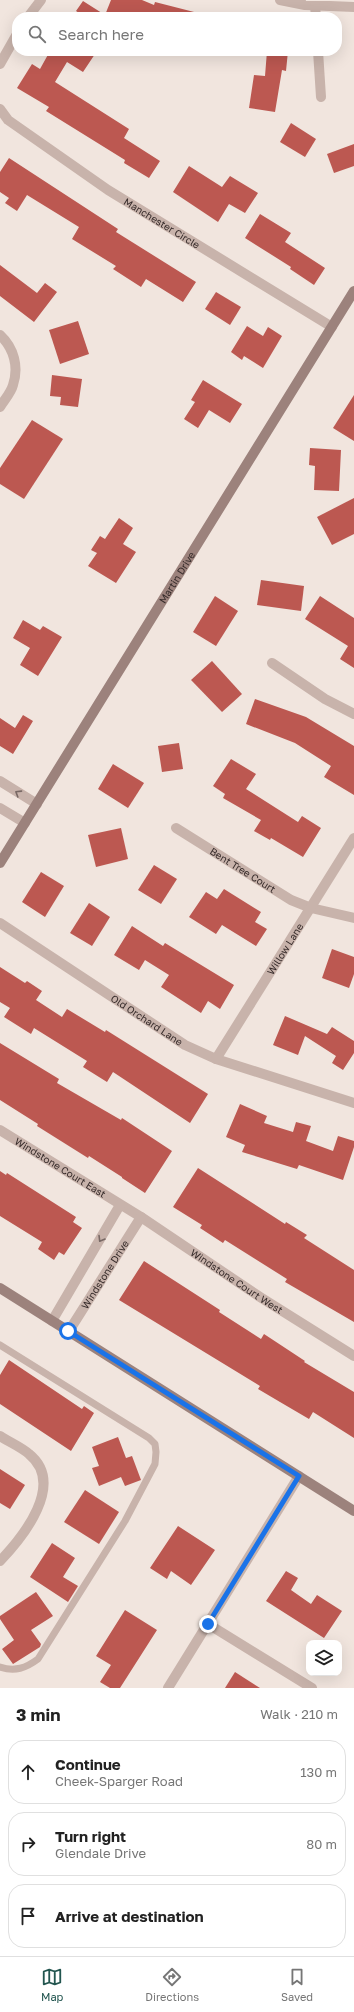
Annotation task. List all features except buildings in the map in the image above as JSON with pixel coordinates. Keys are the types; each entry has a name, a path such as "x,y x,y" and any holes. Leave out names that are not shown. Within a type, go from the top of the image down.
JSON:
{"street":[{"path":"32,12 41,0"},
{"path":"280,0 315,6 354,6"},
{"path":"315,6 316,12"},
{"path":"0,64 12,43"},
{"path":"318,56 321,97"},
{"name":"Manchester Circle","path":"0,109 8,120 108,190 332,327"},
{"name":"Martin Drive","path":"0,863 354,291"},
{"path":"0,335 6,340 13,354 16,370 13,386 0,407"},
{"path":"272,662 325,699 354,714"},
{"path":"0,781 37,804"},
{"path":"0,808 25,823"},
{"name":"Bent Tree Court","path":"176,828 291,900 311,908 354,918"},
{"name":"Willow Lane","path":"216,1059 354,838"},
{"name":"Old Orchard Lane","path":"0,923 185,1045 216,1059 354,1103"},
{"name":"Windstone Court East","path":"0,1130 120,1205"},
{"name":"Windstone Court West","path":"120,1205 141,1217 260,1297 354,1356"},
{"name":"Windstone Drive","path":"52,1320 120,1205"},
{"name":"Windstone Drive","path":"68,1331 141,1217"},
{"path":"0,1288 354,1511"},
{"path":"0,1436 30,1455 40,1467 44,1480 43,1496 38,1509 11,1549 0,1561"},
{"path":"168,1688 299,1476"},
{"path":"208,1624 312,1688"}],"lane":[{"path":"0,1345 150,1438 155,1444 156,1452 155,1464 125,1521 38,1659 29,1666 20,1669 8,1670 0,1667"}],"route":[{"path":"68,1331 299,1476 208,1624"}]}
